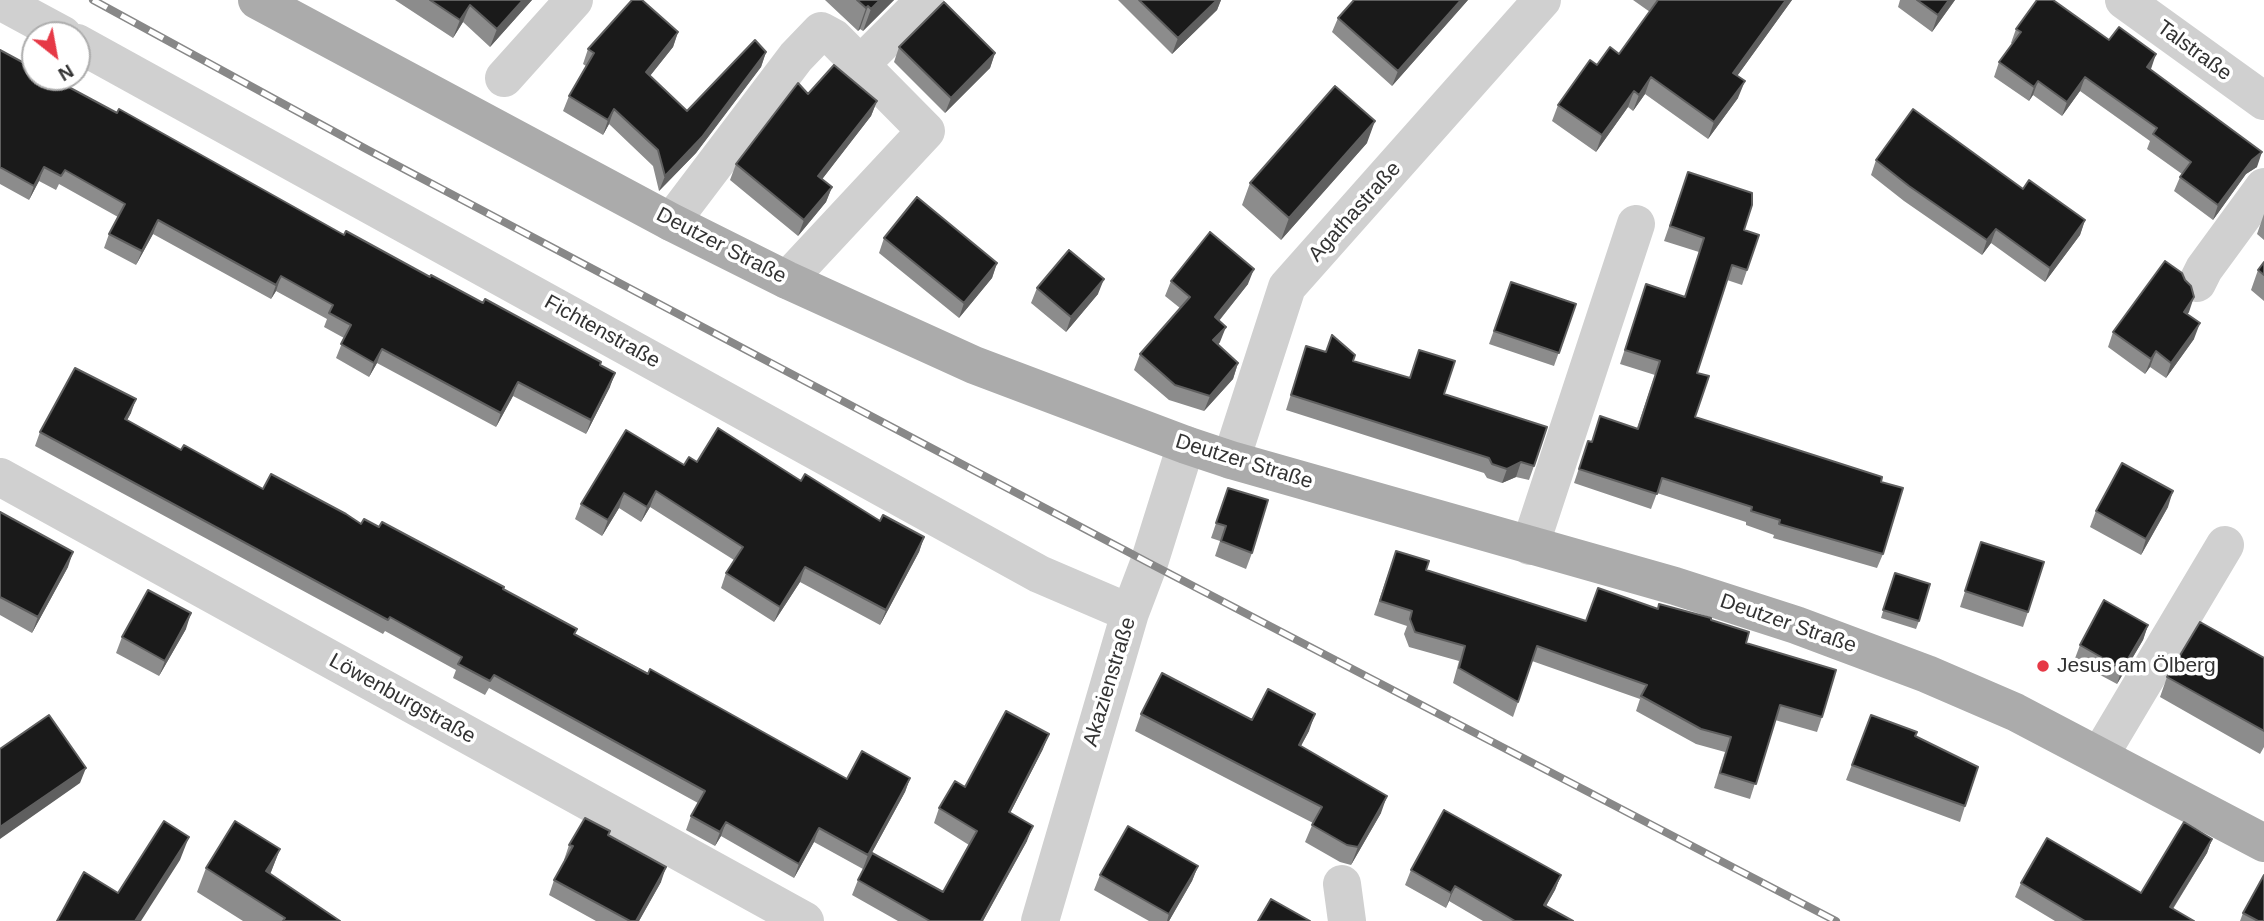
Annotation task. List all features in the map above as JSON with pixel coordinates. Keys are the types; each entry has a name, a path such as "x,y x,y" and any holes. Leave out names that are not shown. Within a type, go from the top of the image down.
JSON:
{"main road":[{"name":"Deutzer Straße","path":"257,0 671,222 788,281 974,365 1186,446 1675,586 1808,629 1927,674 2015,712 2264,843"}],"street":[{"path":"504,78 574,0"},
{"path":"860,65 925,0"},
{"name":"Agathastraße","path":"1231,460 1287,287 1542,0"},
{"name":"Talstraße","path":"2124,0 2264,101"},
{"path":"0,1 36,21"},
{"path":"671,222 796,57 821,31 834,37 926,131 788,281"},
{"name":"Fichtenstraße","path":"91,51 1039,573 1130,613"},
{"path":"2197,283 2204,269 2264,187"},
{"path":"1530,545 1636,224"},
{"name":"Akazienstraße","path":"1040,921 1130,613 1149,563 1186,446"},
{"name":"Löwenburgstraße","path":"0,477 805,921"},
{"path":"2100,755 2225,545"}],"building":[{"path":"430,0 523,0 497,29 470,5 460,20"},
{"path":"632,0 642,0 678,32 646,72 687,111 755,40 766,52 702,137 665,176 658,150 614,109 608,120 569,96 594,53 588,49"},
{"path":"857,0 880,0 871,9"},
{"path":"1139,0 1217,0 1178,38"},
{"path":"1354,0 1461,0 1398,71 1338,18"},
{"path":"1658,0 1786,0 1733,73 1745,81 1714,122 1651,77 1639,95 1634,91 1602,135 1558,105 1590,60 1597,65 1610,47 1619,54"},
{"path":"1917,0 1949,0 1938,15"},
{"path":"2037,0 2053,0 2109,40 2119,27 2156,54 2147,67 2262,152 2252,160 2218,205 2180,177 2191,162 2153,134 2157,128 2085,77 2067,102 2038,81 2034,87 1999,62 2021,32 2016,29"},
{"path":"944,2 995,53 951,98 899,47"},
{"path":"0,50 21,61 21,91 76,91 117,113 119,109 344,235 346,231 483,303 485,299 601,362 600,365 615,373 591,420 518,382 501,413 382,349 374,363 341,344 351,325 329,313 333,305 281,276 276,285 158,220 142,251 109,234 125,204 65,170 61,176 44,167 34,186 0,167"},
{"path":"834,65 877,101 818,176 832,187 804,220 736,164 798,83 808,94"},
{"path":"1335,86 1375,121 1289,218 1250,183"},
{"path":"1913,109 2023,189 2029,180 2085,220 2050,268 1996,229 1987,240 1876,160"},
{"path":"1688,172 1752,193 1752,205 1744,230 1759,235 1747,270 1732,265 1697,373 1709,376 1695,417 1882,477 1881,482 1903,488 1883,554 1779,524 1780,520 1751,511 1752,507 1662,478 1657,494 1579,469 1588,441 1592,442 1600,416 1638,429 1660,361 1625,350 1646,284 1685,297 1704,238 1670,226"},
{"path":"917,197 997,263 964,303 884,238"},
{"path":"1210,232 1254,269 1215,317 1226,327 1213,340 1238,363 1210,396 1175,385 1140,354 1190,297 1171,281"},
{"path":"1069,250 1104,279 1071,317 1037,288"},
{"path":"2165,261 2182,273 2191,286 2194,297 2184,312 2200,323 2171,363 2156,351 2151,359 2113,332"},
{"path":"2264,262 2264,275 2258,270"},
{"path":"1511,282 1576,304 1559,353 1494,331"},
{"path":"1332,335 1355,355 1353,361 1410,378 1419,350 1455,361 1444,394 1547,427 1534,466 1521,462 1507,469 1492,464 1489,458 1291,395 1306,346 1326,352"},
{"path":"75,368 136,399 125,419 181,450 184,445 263,489 271,474 361,524 364,519 379,527 382,522 577,629 574,634 648,674 650,669 847,779 862,751 910,778 868,855 819,828 799,864 726,822 720,832 691,816 705,791 494,675 490,681 458,664 462,657 390,617 388,620 40,432"},
{"path":"718,428 801,481 805,474 880,521 883,515 924,537 886,610 805,567 780,607 726,573 743,547 656,491 647,507 624,493 608,520 581,504 626,430 684,465 689,457 697,462"},
{"path":"2122,463 2173,491 2146,539 2096,511"},
{"path":"1228,488 1268,500 1252,553 1221,541 1226,526 1216,523"},
{"path":"0,512 73,552 38,617 0,597"},
{"path":"1981,542 2044,562 2028,612 1965,591"},
{"path":"1396,551 1429,561 1426,570 1586,621 1598,588 1658,609 1659,604 1749,632 1746,643 1836,670 1822,717 1780,705 1756,784 1720,773 1731,737 1701,729 1641,696 1647,685 1537,646 1518,702 1459,668 1465,646 1415,632 1410,619 1412,611 1380,601"},
{"path":"1895,573 1930,584 1919,621 1883,610"},
{"path":"148,590 191,613 165,661 122,637"},
{"path":"2104,600 2148,625 2122,669 2080,645"},
{"path":"2200,622 2264,658 2264,731 2167,677"},
{"path":"1162,673 1252,720 1268,689 1315,714 1299,745 1387,796 1358,847 1347,845 1312,825 1322,807 1141,714"},
{"path":"1006,711 1049,734 1009,812 1033,826 981,921 930,921 858,880 872,853 943,892 977,831 939,808 955,781 965,787"},
{"path":"49,715 86,768 0,827 0,749"},
{"path":"1871,715 1917,732 1915,736 1978,767 1965,806 1852,765"},
{"path":"1444,810 1561,875 1544,905 1573,921 1515,921 1455,886 1451,893 1411,870"},
{"path":"585,818 610,831 608,835 666,867 636,921 630,921 554,880 573,846 569,845"},
{"path":"164,821 189,837 135,921 57,921 84,872 118,893"},
{"path":"235,821 280,849 266,871 340,921 283,921 285,918 206,868"},
{"path":"2184,822 2212,839 2170,907 2194,921 2085,921 2021,883 2047,838 2141,893"},
{"path":"1128,826 1198,866 1169,914 1100,875"},
{"path":"2264,875 2264,921 2258,921 2243,913"},
{"path":"1271,899 1310,921 1258,921"}],"railway":[{"path":"93,0 368,150 1149,563 1836,921"}],"place":[{"name":"Jesus am Ölberg","path":"2043,666"}]}
